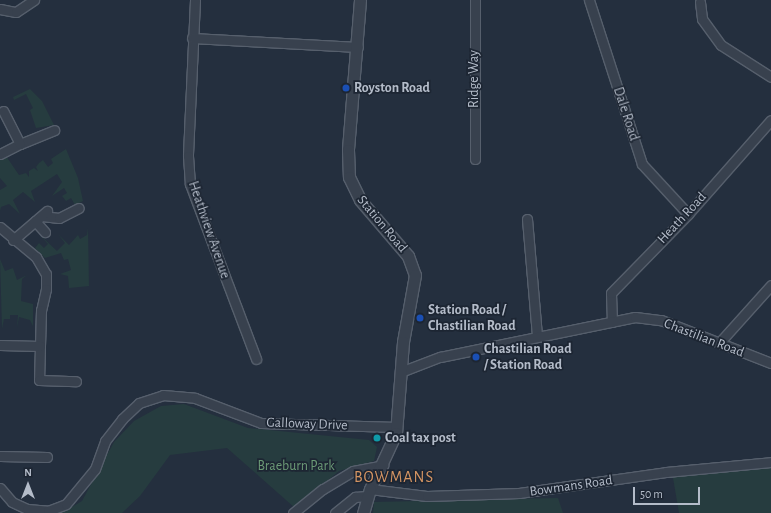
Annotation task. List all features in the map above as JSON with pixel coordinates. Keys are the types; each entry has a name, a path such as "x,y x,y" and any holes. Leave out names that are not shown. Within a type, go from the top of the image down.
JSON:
{"street":[{"path":"0,9 16,12 34,0"},
{"name":"Heathview Avenue","path":"195,0 192,38 188,156 190,184 256,359"},
{"name":"Station Road","path":"360,0 358,47 348,150 349,177 360,200 401,246 413,266 415,286 403,342 403,371 397,427 383,465 368,492 363,513"},
{"name":"Ridge Way","path":"475,0 475,159"},
{"name":"Dale Road","path":"589,0 642,164 688,214"},
{"path":"700,2 702,20 721,45 771,77"},
{"path":"192,38 358,47"},
{"path":"3,111 20,144"},
{"name":"Heath Road","path":"612,322 611,293 688,214 771,120"},
{"path":"0,154 54,130"},
{"path":"13,240 42,216 60,218 79,208"},
{"path":"42,216 45,232"},
{"path":"527,219 537,336"},
{"path":"0,227 13,240 36,258 46,274 40,346 39,380 76,381"},
{"path":"719,343 771,285"},
{"name":"Chastilian Road","path":"403,371 440,356 636,317 661,320 771,363"},
{"path":"0,345 40,346"},
{"name":"Galloway Drive","path":"0,488 12,502 27,509 48,511 66,504 96,466 105,441 122,418 139,404 163,395 195,398 261,423 397,427"},
{"path":"0,456 46,457"},
{"name":"Bowmans Road","path":"368,492 427,496 519,493 666,472 771,462"},
{"path":"293,513 323,489 353,471 383,465"},
{"path":"335,513 355,497 368,492"}],"green space":[{"path":"30,89 42,101 54,125 36,128 30,110 33,108 26,94 14,100 13,97"},
{"path":"66,149 78,178 83,201 75,205 71,198 66,201 62,196 67,193 64,188 52,196 62,182 57,174 31,191 35,202 23,192 13,200 20,214 9,204 1,207 0,211 0,190 7,186 0,178 0,159 6,156 19,175 26,173 29,177 29,171 34,168 38,171 36,167 39,163 43,160 48,167 53,163 51,159"},
{"path":"88,228 89,286 69,288 68,276 60,274 71,270 68,259 64,260 61,253 45,258 35,248 39,243 44,248 48,244 40,235 57,251 65,243 58,234 69,245 78,235 80,239 87,235"},
{"path":"0,259 5,271 13,268 17,280 27,275 22,279 21,301 33,304 33,326 30,320 19,317 17,328 18,315 10,315 10,319 4,319 2,329"},
{"name":"Braeburn Park","path":"184,404 248,428 369,440 377,447 374,461 339,471 295,508 227,448 170,455 140,496 122,513 62,513 82,501 114,442 134,421 161,406"},
{"path":"771,463 771,513 679,513 672,472"},
{"path":"558,498 563,513 373,513 374,502"}],"place":[{"name":"Royston Road","path":"346,88"},
{"name":"Station Road / Chastilian Road","path":"420,318"},
{"name":"Chastilian Road / Station Road","path":"476,357"},
{"name":"Coal tax post","path":"377,438"}],"district":[{"name":"BOWMANS","path":"394,477"}]}
